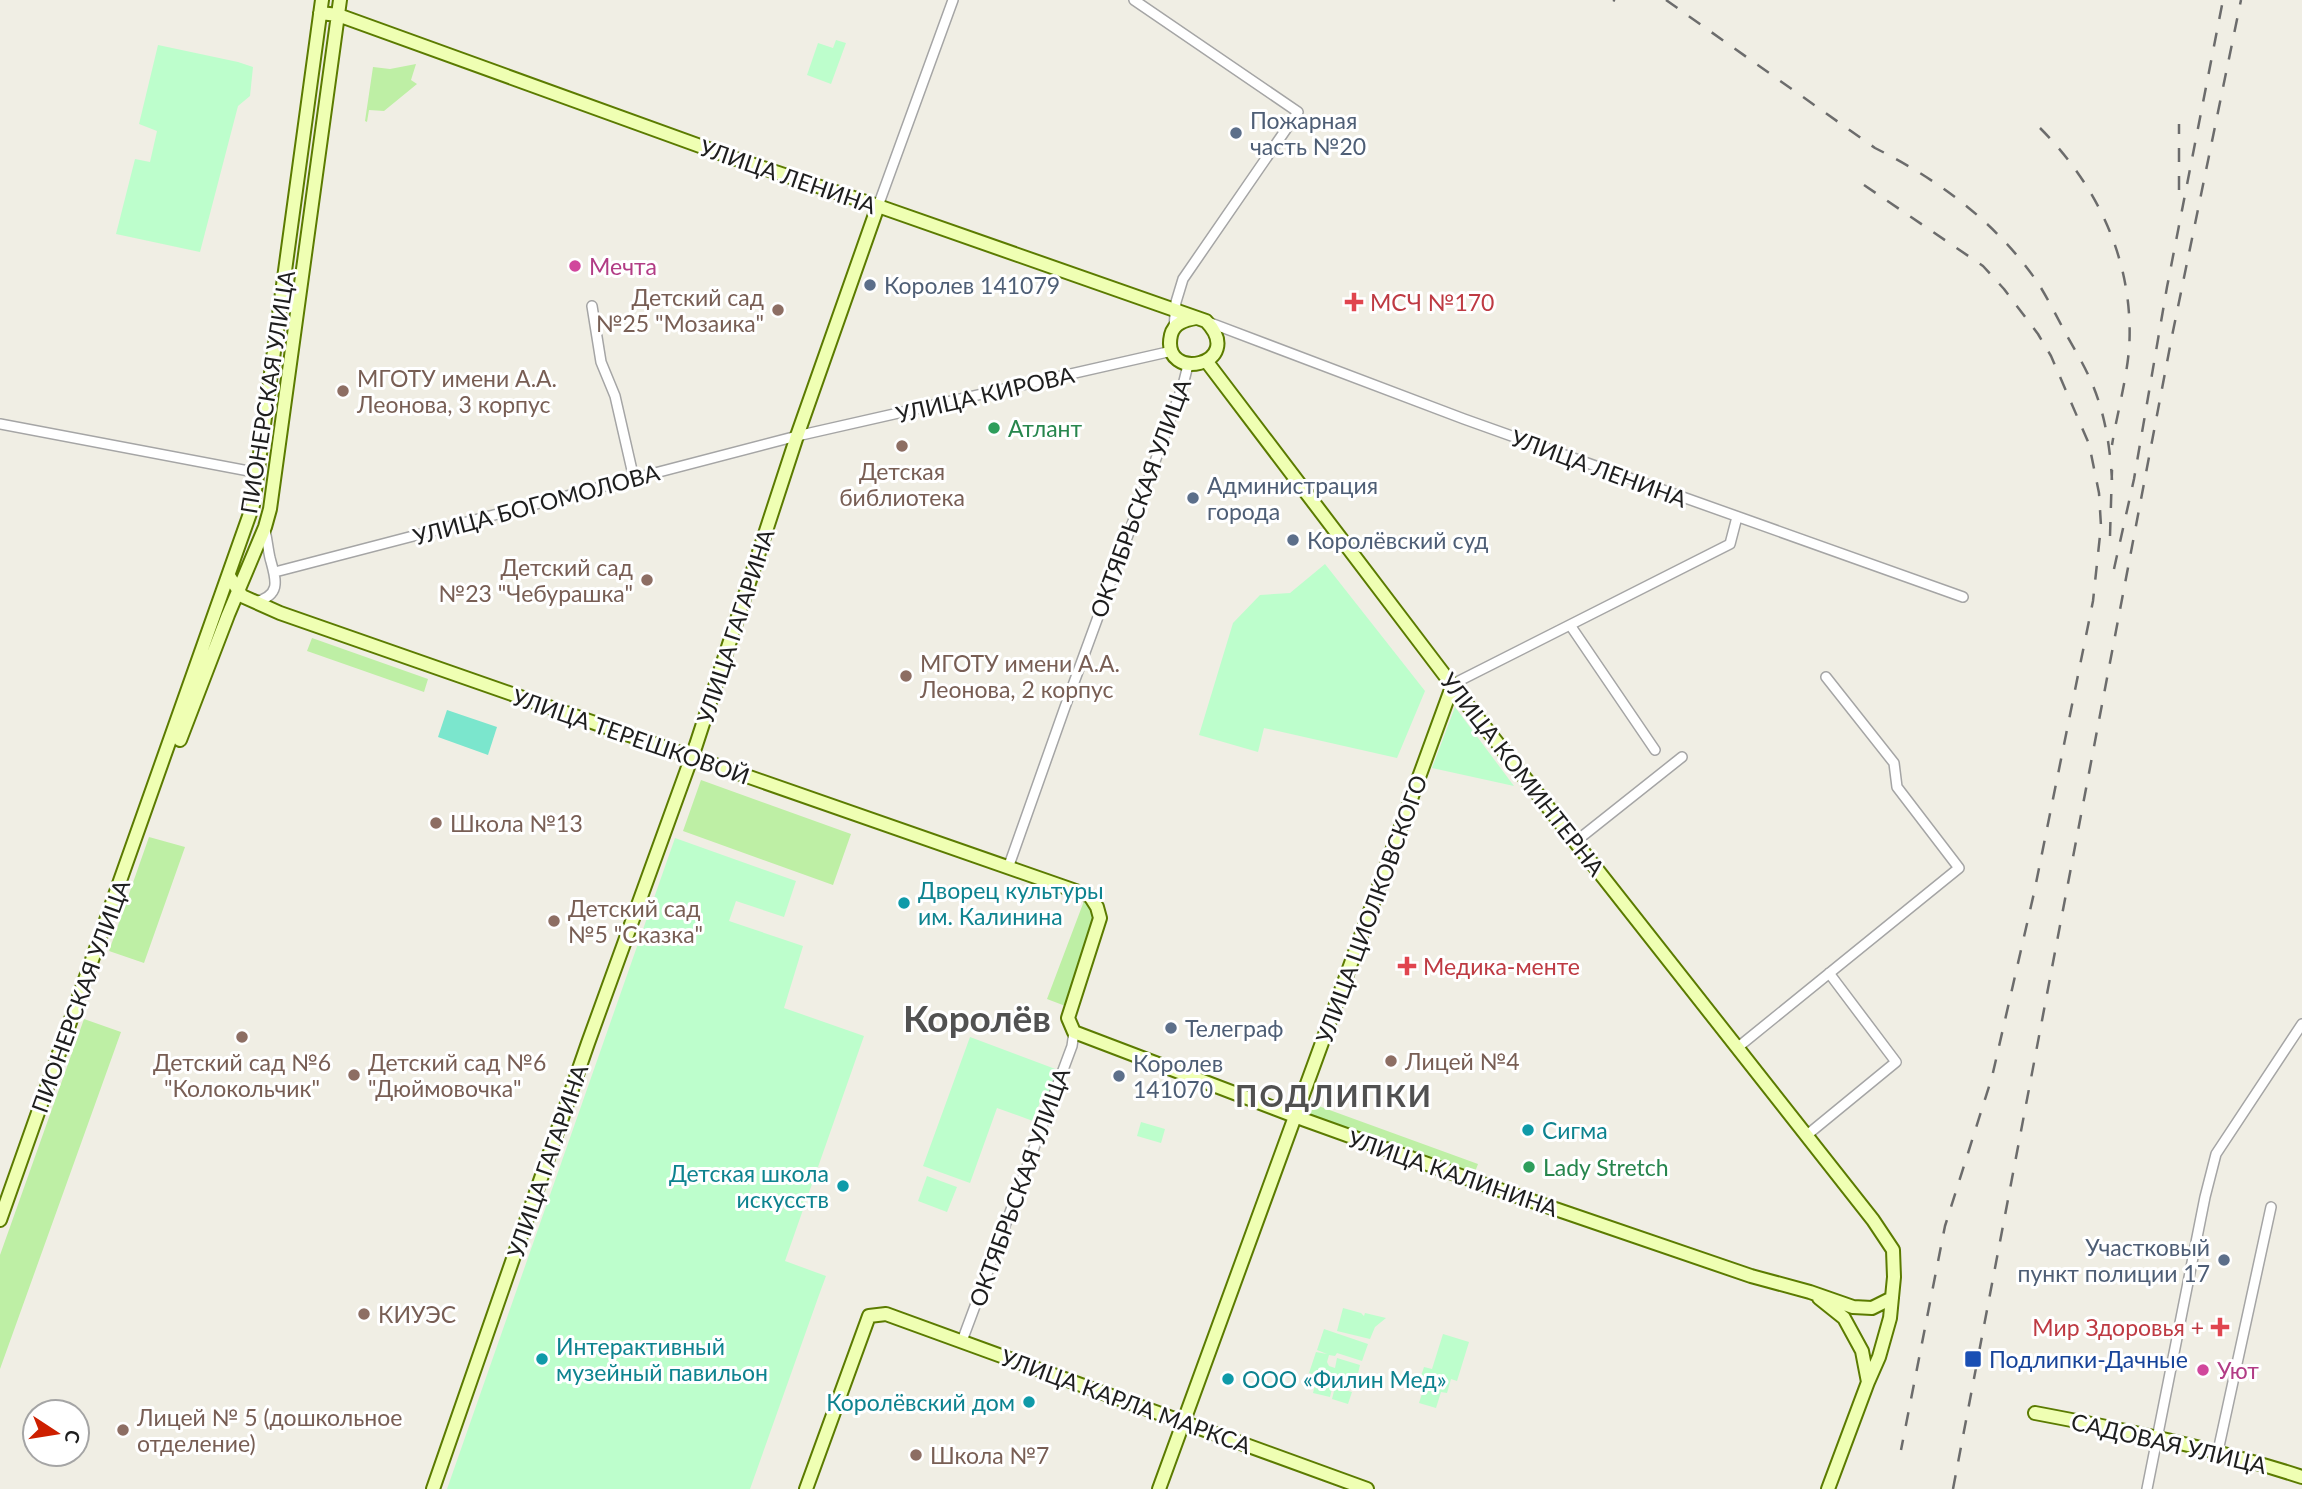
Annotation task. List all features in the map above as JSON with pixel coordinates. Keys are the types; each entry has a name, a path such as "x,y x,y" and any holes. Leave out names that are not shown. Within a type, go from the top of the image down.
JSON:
{"main road":[{"name":"ПИОНЕРСКАЯ УЛИЦА","path":"160,772 171,762 228,615 240,594 265,527 274,491 340,0"},
{"name":"ПИОНЕРСКАЯ УЛИЦА","path":"0,1220 251,513 259,473 321,6"},
{"name":"УЛИЦА ЛЕНИНА","path":"321,6 338,15 723,155 878,206 1201,320"},
{"name":"УЛИЦА ГАГАРИНА","path":"433,1489 587,1043 691,757 797,436 878,206"},
{"path":"1184,320 1201,320 1215,330 1218,341 1215,353 1207,362 1188,365 1179,360 1172,351 1170,339 1174,328 1184,320"},
{"name":"УЛИЦА КОМИНТЕРНА","path":"1207,362 1575,842 1873,1220 1892,1250 1894,1277 1890,1318 1879,1357 1828,1489"},
{"path":"229,576 240,594"},
{"name":"УЛИЦА ТЕРЕШКОВОЙ","path":"240,594 280,613 1090,896 1100,918 1068,1018 1074,1032"},
{"name":"УЛИЦА ЦИОЛКОВСКОГО","path":"1159,1489 1453,684"},
{"name":"УЛИЦА КАЛИНИНА","path":"1074,1032 1497,1189 1751,1276 1811,1292 1853,1307 1872,1308 1892,1298"},
{"path":"1811,1292 1844,1318 1862,1351 1868,1382"},
{"name":"УЛИЦА КАРЛА МАРКСА","path":"806,1489 869,1316 886,1314 1367,1489"},
{"path":"1862,1351 1879,1357"},
{"name":"САДОВАЯ УЛИЦА","path":"2035,1413 2157,1436 2302,1476"}],"street":[{"name":"УЛИЦА ГАГАРИНА","path":"878,206 953,0"},
{"path":"1134,0 1298,113 1182,279 1174,311 1174,328"},
{"path":"592,306 601,362 615,396 634,479"},
{"name":"УЛИЦА ЛЕНИНА","path":"1201,320 1464,419 1962,597"},
{"path":"1218,341 1238,334"},
{"name":"УЛИЦА КИРОВА","path":"797,436 1172,351"},
{"name":"ОКТЯБРЬСКАЯ УЛИЦА","path":"1008,868 1188,365"},
{"path":"0,424 259,473"},
{"name":"УЛИЦА БОГОМОЛОВА","path":"275,572 797,436"},
{"path":"1453,684 1730,544 1737,517"},
{"path":"255,602 266,599 273,593 275,572 265,527"},
{"path":"1570,625 1655,750"},
{"path":"1737,1048 1959,868 1897,787 1894,763 1826,677"},
{"path":"1575,842 1682,757"},
{"path":"1807,1135 1896,1062 1829,973"},
{"path":"2147,1489 2216,1154 2302,1024"},
{"name":"ОКТЯБРЬСКАЯ УЛИЦА","path":"962,1341 1072,1046 1074,1032"},
{"path":"2218,1451 2271,1208"}],"green space":[{"path":"836,40 846,43 831,84 807,75 818,43 833,48"},
{"path":"158,45 253,67 250,96 238,106 200,252 116,234 135,159 150,162 157,131 139,124"},
{"path":"416,64 411,80 417,84 384,111 369,110 367,122 365,121 373,67 390,69"},
{"path":"1325,564 1425,691 1397,758 1264,728 1258,752 1199,735 1233,623 1260,595 1290,593"},
{"path":"312,638 428,679 424,692 307,651"},
{"path":"1455,707 1514,786 1432,768"},
{"path":"447,710 497,727 488,755 438,737"},
{"path":"701,780 851,834 833,885 683,831"},
{"path":"149,837 185,847 144,963 109,951"},
{"path":"675,838 796,881 784,917 736,901 729,921 803,946 784,1008 864,1036 785,1261 826,1276 750,1489 447,1489"},
{"path":"1084,901 1096,912 1068,1007 1047,999"},
{"path":"84,1019 121,1032 0,1369 0,1255"},
{"path":"970,1037 1058,1070 1048,1099 1042,1097 1033,1121 997,1108 970,1183 923,1166"},
{"path":"1313,1104 1478,1164 1473,1177 1309,1118"},
{"path":"1141,1122 1165,1129 1161,1143 1137,1136"},
{"path":"927,1176 957,1187 947,1212 918,1201"},
{"path":"1343,1308 1364,1316 1365,1313 1386,1318 1375,1327 1370,1339 1337,1331"},
{"path":"1324,1329 1368,1344 1362,1361 1337,1353 1335,1356 1329,1355 1327,1362 1335,1368 1337,1358 1360,1365 1355,1386 1309,1373 1316,1352 1327,1354 1317,1350"},
{"path":"1443,1334 1469,1342 1457,1381 1451,1379 1447,1393 1441,1392 1436,1408 1419,1403 1427,1378 1421,1376 1424,1367 1432,1369"},
{"path":"1316,1381 1333,1385 1330,1397 1313,1393"},
{"path":"1335,1387 1352,1392 1348,1404 1332,1399"}],"railway":[{"path":"1666,0 1875,148 1944,189 2004,241 2038,283 2091,381 2106,430 2112,480"},
{"path":"2114,569 2134,479 2167,287 2223,0"},
{"path":"1953,1489 2172,336 2241,0"},
{"path":"2179,124 2179,190"},
{"path":"2040,128 2080,176 2096,202 2109,229 2126,288 2129,350 2112,445"},
{"path":"1864,185 1983,266 2038,334 2051,356 2089,444 2099,493 2101,526 2093,601 2034,893 1992,1077 1945,1226 1901,1450"},
{"path":"2110,536 2112,470"}],"place":[{"name":"Пожарная часть №20","path":"1236,133"},
{"name":"Мечта","path":"575,266"},
{"name":"Королев 141079","path":"870,285"},
{"name":"МСЧ №170","path":"1354,302"},
{"name":"Детский сад №25 \"Мозаика\"","path":"778,310"},
{"name":"МГОТУ имени А.А. Леонова, 3 корпус","path":"343,391"},
{"name":"Атлант","path":"994,428"},
{"name":"Детская библиотека","path":"902,446"},
{"name":"Администрация города","path":"1193,498"},
{"name":"Королёвский суд","path":"1293,540"},
{"name":"Детский сад №23 \"Чебурашка\"","path":"647,580"},
{"name":"МГОТУ имени А.А. Леонова, 2 корпус","path":"906,676"},
{"name":"Школа №13","path":"436,823"},
{"name":"Дворец культуры им. Калинина","path":"904,903"},
{"name":"Детский сад №5 \"Сказка\"","path":"554,921"},
{"name":"Медика-менте","path":"1407,966"},
{"name":"Телеграф","path":"1171,1028"},
{"name":"Детский сад №6 \"Колокольчик\"","path":"242,1037"},
{"name":"Лицей №4","path":"1391,1061"},
{"name":"Детский сад №6 \"Дюймовочка\"","path":"354,1075"},
{"name":"Королев 141070","path":"1119,1076"},
{"name":"Сигма","path":"1528,1130"},
{"name":"Lady Stretch","path":"1529,1167"},
{"name":"Детская школа искусств","path":"843,1186"},
{"name":"Участковый пункт полиции 17","path":"2224,1260"},
{"name":"КИУЭС","path":"364,1314"},
{"name":"Мир Здоровья +","path":"2220,1327"},
{"name":"Интерактивный музейный павильон","path":"542,1359"},
{"name":"Подлипки-Дачные","path":"1973,1359"},
{"name":"Уют","path":"2203,1370"},
{"name":"ООО «Филин Мед»","path":"1228,1379"},
{"name":"Королёвский дом","path":"1029,1402"},
{"name":"Лицей № 5 (дошкольное отделение)","path":"123,1430"},
{"name":"Школа №7","path":"916,1455"}],"district":[{"name":"Королёв","path":"977,1017"},
{"name":"ПОДЛИПКИ","path":"1334,1095"}]}
